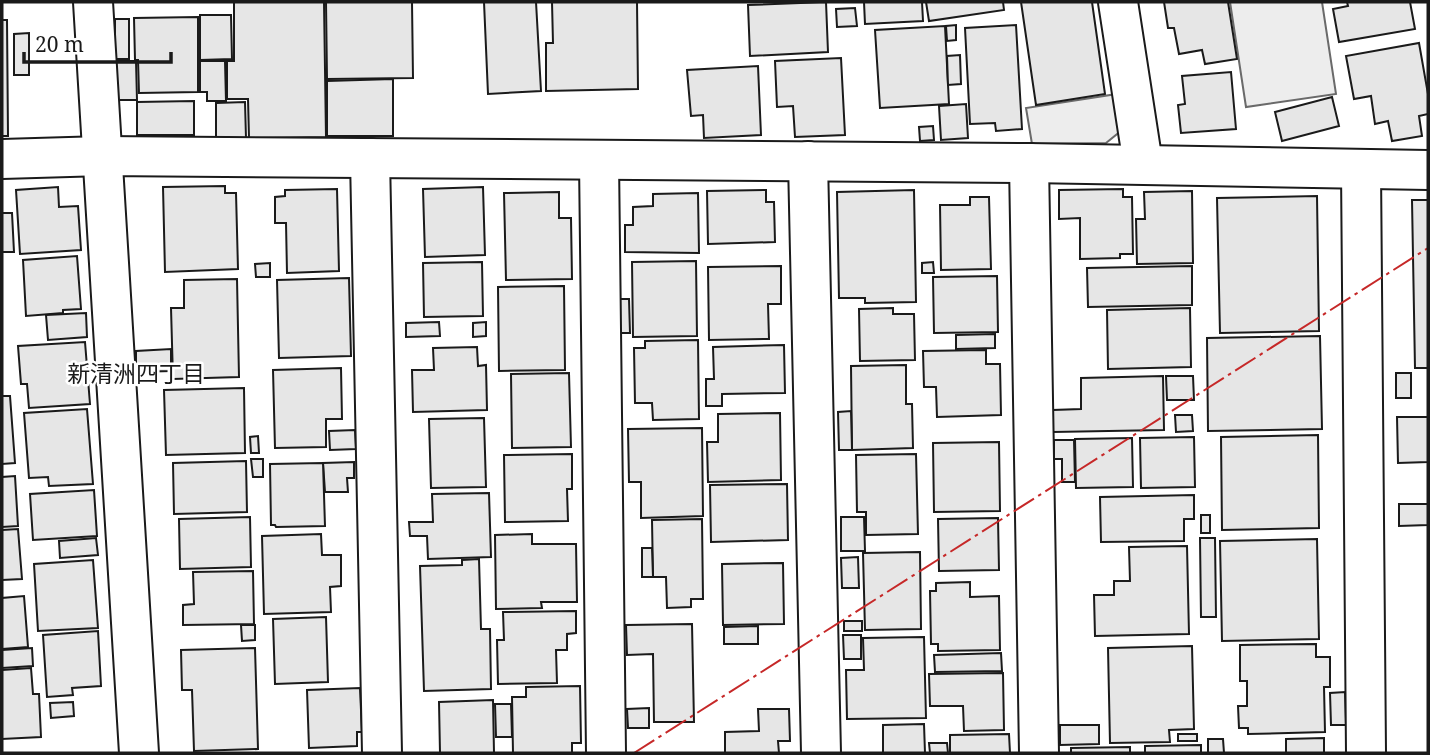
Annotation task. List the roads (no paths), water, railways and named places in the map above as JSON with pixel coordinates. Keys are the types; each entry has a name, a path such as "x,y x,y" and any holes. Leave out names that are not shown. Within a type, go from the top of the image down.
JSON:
{"street":[{"path":"93,2 139,753"},
{"path":"1118,2 1143,164"},
{"path":"2,159 103,156 808,161 1428,170"},
{"path":"370,158 382,753"},
{"path":"599,160 607,753"},
{"path":"808,161 821,753"},
{"path":"1029,163 1039,753"},
{"path":"1361,169 1366,753"}],"district":[{"name":"新清洲四丁目","path":"136,373"}]}
